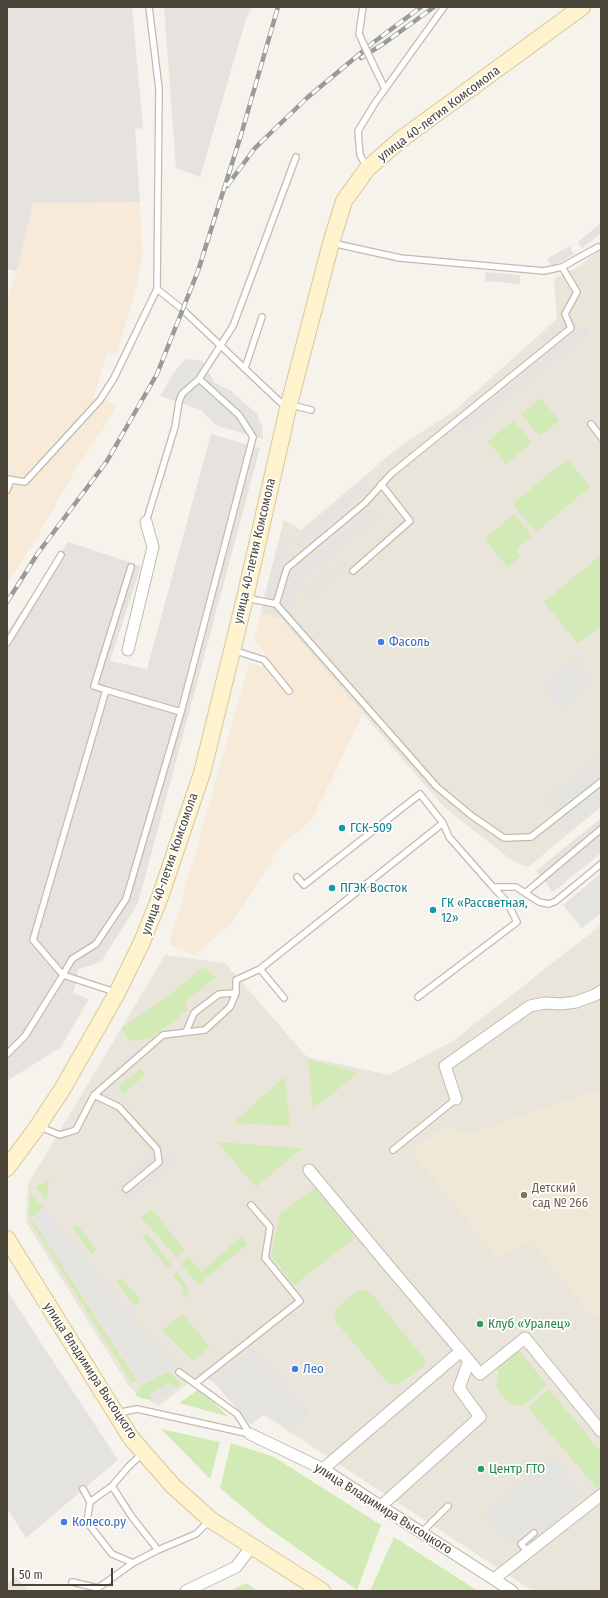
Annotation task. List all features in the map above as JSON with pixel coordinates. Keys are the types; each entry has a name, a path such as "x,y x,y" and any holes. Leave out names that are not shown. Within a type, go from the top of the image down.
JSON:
{"main road":[{"name":"улица 40-летия Комсомола","path":"7,1168 38,1126 63,1088 117,993 142,942 160,897 202,773 233,650 289,404 331,243 344,201 367,169 400,140 582,7"},
{"name":"улица Владимира Высоцкого","path":"7,1239 131,1438 173,1486 211,1520 322,1591"}],"street":[{"path":"128,650 153,547 146,522"},
{"path":"456,1099 445,1066 530,1006 545,1003 561,1004 576,1002 595,996 601,991"},
{"path":"309,1170 480,1374 524,1338 601,1431"},
{"path":"323,1469 461,1351"},
{"path":"381,1506 480,1417 459,1388 469,1361"},
{"name":"улица Владимира Высоцкого","path":"250,1434 323,1469 494,1579 506,1589"},
{"path":"494,1579 601,1494"},
{"path":"186,1591 236,1567 252,1546"}],"lane":[{"path":"7,490 9,480 25,482 100,400 114,378 156,289 159,90 148,7"},
{"path":"363,7 359,34 385,89"},
{"path":"367,169 360,155 358,131 385,89 444,7"},
{"path":"146,522 175,427 179,402 182,394 199,379 233,326 296,157"},
{"path":"331,243 400,258 544,271 562,267 600,247"},
{"path":"276,604 287,568 366,503 391,474 571,328 565,314 577,292 562,267"},
{"path":"156,289 182,309 280,402 311,410"},
{"path":"245,368 262,317"},
{"path":"7,1054 25,1036 72,959 96,944 126,898 181,712 253,437 239,415 199,379"},
{"path":"591,424 601,437"},
{"path":"353,571 410,521 382,484"},
{"path":"7,643 61,555"},
{"path":"131,567 94,686 181,712"},
{"path":"245,598 276,604 437,787 472,816 504,838 531,837 601,782"},
{"path":"233,650 264,660 289,691"},
{"path":"106,690 33,940 63,975 117,993"},
{"path":"297,877 304,885 420,794 443,823 449,837 507,902 517,922 418,997"},
{"path":"38,1126 60,1135 76,1130 94,1095 163,1035 205,1030 230,1008 236,993 236,980 260,969 443,823"},
{"path":"525,892 601,829"},
{"path":"493,887 516,887 539,902 548,904 558,899 601,864"},
{"path":"260,969 284,998"},
{"path":"186,1032 194,1013 219,994 236,993"},
{"path":"94,1095 119,1107 157,1149 159,1162 126,1189"},
{"path":"393,1150 456,1099"},
{"path":"196,1384 300,1301 265,1258 270,1227 251,1205"},
{"path":"179,1372 237,1414 250,1434"},
{"path":"115,1414 137,1410 250,1434"},
{"path":"90,1502 112,1486 129,1466 144,1452"},
{"path":"112,1486 132,1517 158,1550"},
{"path":"83,1489 90,1502 87,1522 112,1554 133,1563"},
{"path":"422,1532 448,1506"},
{"path":"72,1582 98,1588 133,1563 158,1550 196,1534 211,1520"},
{"path":"528,1552 521,1544 534,1533"}],"shaded area":[{"path":"7,7 132,7 143,128 135,129 140,202 33,203 17,271 7,269"},
{"path":"164,7 252,7 246,19 200,177 176,168"},
{"path":"140,202 142,259 134,297 116,354 108,352 93,398 106,400 116,406 108,422 78,466 37,537 7,583 7,301 17,271 33,203"},
{"path":"601,223 601,233 582,248 578,242"},
{"path":"569,246 574,254 552,267 547,259"},
{"path":"601,249 601,807 528,867 513,861 445,808 281,619 261,613 284,520 301,530 400,446 454,411 557,319 554,279 579,266"},
{"path":"486,272 520,275 520,284 485,281"},
{"path":"562,321 567,327 546,344 541,338"},
{"path":"584,325 590,332 466,432 461,425"},
{"path":"186,359 202,361 215,383 230,390 257,414 262,426 263,439 215,425 201,410 160,396 175,371"},
{"path":"211,434 260,448 138,903 101,962 79,969 73,993 89,999 61,1047 7,1081 7,632 68,542 141,566 110,661 147,669"},
{"path":"365,480 370,487 299,547 293,540"},
{"path":"373,508 379,516 299,582 291,606 281,602 288,578"},
{"path":"281,540 289,542 273,598 265,596"},
{"path":"342,560 347,567 308,599 302,593"},
{"path":"261,613 281,619 363,714 311,821 283,843 232,922 195,955 169,945 249,663 263,667 266,654 254,641"},
{"path":"575,658 594,682 561,709 542,685"},
{"path":"601,755 601,804 569,830 545,800"},
{"path":"601,818 601,853 553,892 536,871"},
{"path":"601,873 601,913 582,928 563,905"},
{"path":"601,925 601,1591 533,1591 201,1374 158,1406 130,1388 26,1222 28,1184 165,955 225,963 307,1057 389,1075 453,1041"},
{"name":"Детский сад № 266","path":"601,1089 601,1318 598,1319 590,1314 530,1240 498,1258 410,1150 445,1127 469,1134"},
{"path":"156,1152 179,1157 128,1200 116,1185"},
{"path":"44,1208 144,1330 179,1364 141,1383 33,1218"},
{"path":"7,1291 118,1460 26,1538 7,1508"},
{"path":"253,1349 310,1413 290,1432 266,1413 251,1425 212,1380"},
{"path":"169,1383 177,1388 165,1395 151,1399 151,1393"},
{"path":"551,1457 584,1495 537,1536 529,1528 510,1545 484,1515"},
{"path":"15,1576 29,1591 7,1591 7,1584"}],"green space":[{"path":"541,398 559,421 539,436 521,414"},
{"path":"514,421 532,443 506,464 488,441"},
{"path":"567,459 590,487 536,532 513,504"},
{"path":"514,514 532,536 516,549 521,556 508,567 484,539"},
{"path":"601,555 601,626 578,644 544,602"},
{"path":"203,967 217,977 185,1001 188,1010 151,1038 129,1041 121,1028 171,994"},
{"path":"308,1059 358,1073 313,1109"},
{"path":"140,1068 145,1075 123,1094 118,1088"},
{"path":"284,1077 291,1126 233,1123"},
{"path":"217,1142 302,1148 256,1187"},
{"path":"49,1179 47,1200 35,1187"},
{"path":"315,1188 355,1238 294,1285 271,1256 280,1214"},
{"path":"30,1193 43,1207 29,1220"},
{"path":"152,1209 184,1250 176,1257 141,1217"},
{"path":"32,1219 137,1381 132,1383 30,1221"},
{"path":"77,1225 97,1249 92,1254 72,1228"},
{"path":"147,1234 171,1264 168,1268 142,1237"},
{"path":"241,1237 247,1244 198,1285 181,1264 189,1257 201,1272"},
{"path":"178,1272 187,1288 188,1296 185,1298 182,1295 185,1291 173,1275"},
{"path":"121,1278 141,1301 135,1306 116,1282"},
{"path":"359,1290 370,1292 425,1361 424,1366 401,1383 394,1385 388,1383 336,1322 334,1315 336,1308"},
{"path":"183,1314 210,1347 193,1361 162,1330"},
{"path":"517,1348 547,1385 523,1405 511,1405 496,1388 499,1363"},
{"path":"169,1371 181,1384 177,1388 169,1383 151,1393 151,1399 143,1399 135,1395 140,1386"},
{"path":"199,1389 229,1417 179,1403"},
{"path":"549,1389 601,1452 601,1485 597,1488 528,1408"},
{"path":"161,1429 220,1442 210,1479"},
{"path":"231,1443 274,1457 381,1525 357,1590 265,1526 220,1488"},
{"path":"394,1537 478,1591 370,1591"},
{"path":"246,1583 258,1591 229,1591"}],"railway":[{"path":"7,602 38,553 107,461 157,374 198,271 241,135 278,7"},
{"path":"227,186 255,148 308,97 374,42 421,7"},
{"path":"361,58 434,7"}],"place":[{"name":"Фасоль","path":"381,642"},
{"name":"ГСК-509","path":"342,828"},
{"name":"ПГЭК Восток","path":"332,888"},
{"name":"ГК «Рассветная, 12»","path":"433,910"},
{"name":"Детский сад № 266","path":"524,1195"},
{"name":"Клуб «Уралец»","path":"480,1324"},
{"name":"Лео","path":"295,1369"},
{"name":"Центр ГТО","path":"481,1469"},
{"name":"Колесо.ру","path":"64,1522"}]}
